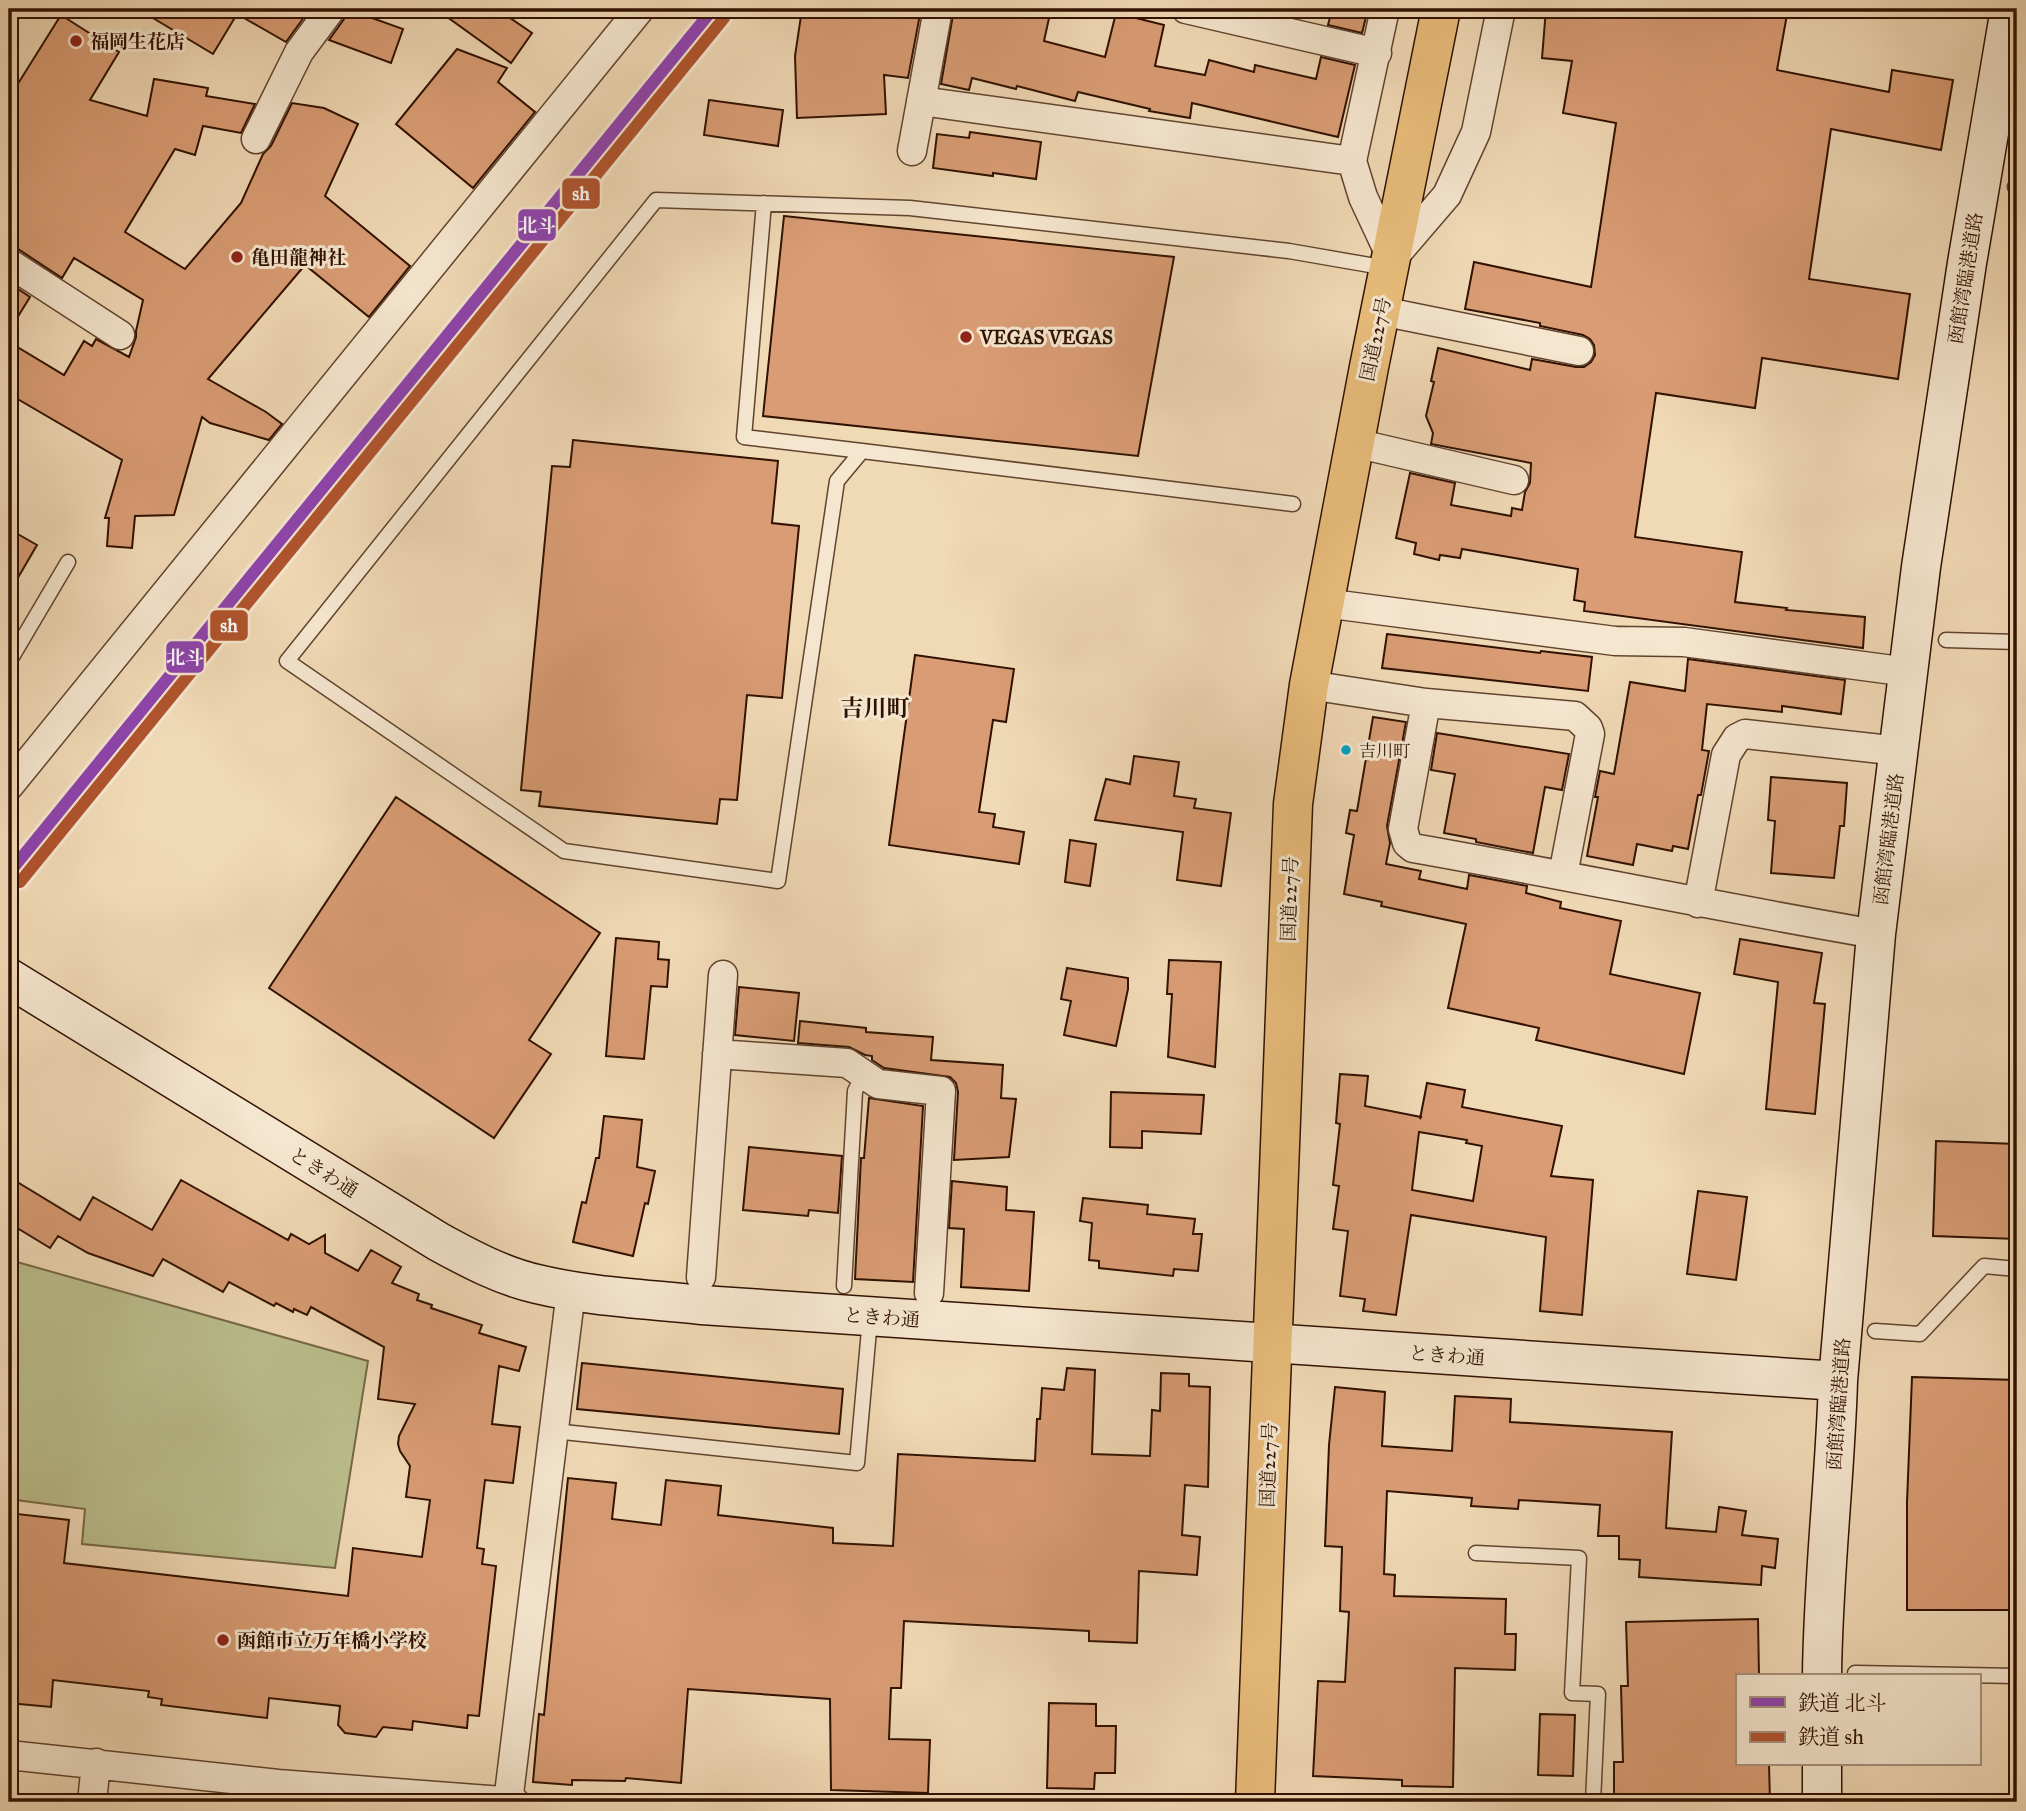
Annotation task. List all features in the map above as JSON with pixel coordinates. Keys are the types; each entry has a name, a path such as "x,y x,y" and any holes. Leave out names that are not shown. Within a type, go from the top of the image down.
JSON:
{"highway":[{"name":"国道227号","path":"1255,1802 1293,804 1309,685 1324,603 1441,9"}],"street":[{"path":"256,139 299,52 331,9"},
{"path":"11,778 640,9"},
{"path":"912,151 938,9"},
{"path":"1186,9 1377,53"},
{"path":"1385,9 1352,161 1363,197 1391,264 1447,195 1476,132 1501,9"},
{"name":"函館湾臨港道路","path":"1839,1674 1823,1618 1838,1381 1876,934 1921,567 1967,263 2010,9"},
{"path":"921,101 1352,161"},
{"path":"9,263 120,335"},
{"path":"1381,311 1579,351"},
{"path":"1355,443 1514,480"},
{"path":"1324,603 1615,641 1684,642 1908,672"},
{"path":"1309,685 1426,703 1575,716 1588,728 1590,734 1563,875"},
{"path":"1426,703 1403,829 1406,843 1413,848 1876,934"},
{"path":"1698,903 1726,755 1737,738 1745,734 1899,751"},
{"path":"701,1277 723,975"},
{"name":"ときわ通","path":"9,978 439,1242 500,1272 536,1284 572,1291 702,1305 1838,1381"},
{"path":"717,1054 847,1063 878,1084 941,1091 929,1293"},
{"path":"508,1802 572,1291"},
{"path":"9,1755 96,1763 277,1793 515,1802"},
{"path":"92,1802 96,1763"},
{"path":"1822,1766 1822,1802"}],"lane":[{"path":"862,451 837,481 778,881 564,851 287,661 656,200 910,208 1391,264"},
{"path":"764,203 744,437 1293,504"},
{"path":"9,662 68,562"},
{"path":"1946,640 2017,642"},
{"path":"844,1286 855,1091 863,1075"},
{"path":"1875,1331 1920,1334 1984,1266 2017,1269"},
{"path":"554,1431 857,1463 870,1317"},
{"path":"1476,1553 1579,1558 1572,1693 1598,1695 1592,1802"},
{"path":"1980,1676 2017,1676"}],"green space":[{"path":"17,1262 368,1361 335,1568 82,1544 85,1509 9,1499 9,1312"}],"building":[{"path":"138,9 310,9 286,42 237,14 213,54"},
{"path":"347,9 403,29 391,63 329,40 344,19"},
{"path":"436,9 497,9 532,33 511,63"},
{"path":"802,9 921,9 908,78 884,75 886,114 797,118 795,56"},
{"path":"954,9 1051,9 1044,41 1105,57 1116,13 1164,25 1155,66 1205,75 1209,60 1254,72 1255,65 1316,79 1321,57 1355,65 1338,137 1192,103 1190,118 1149,111 1150,109 1078,92 1075,101 972,78 969,90 941,84"},
{"path":"1332,9 1367,13 1362,33 1328,25"},
{"path":"1546,9 1788,9 1777,70 1889,92 1892,70 1953,80 1941,150 1831,129 1809,279 1910,294 1898,379 1762,358 1755,408 1656,393 1635,537 1742,552 1735,602 1787,608 1786,610 1865,617 1863,648 1584,611 1585,602 1574,600 1578,569 1462,549 1460,558 1440,555 1439,560 1414,554 1416,543 1396,538 1410,473 1455,483 1451,505 1511,516 1512,508 1522,510 1525,492 1530,483 1531,463 1431,444 1433,433 1426,416 1438,348 1530,370 1532,359 1584,367 1595,355 1594,345 1583,335 1540,326 1540,323 1465,309 1474,262 1591,287 1616,123 1563,113 1572,61 1542,58"},
{"path":"61,15 119,52 90,100 147,116 154,79 208,88 206,96 255,104 241,133 203,126 195,155 175,149 125,232 185,269 241,203 263,154 271,146 292,103 324,108 358,124 325,196 410,266 369,317 305,265 208,379 282,424 269,440 210,423 202,417 174,515 135,516 132,548 107,546 109,518 105,518 122,460 9,394 9,342 64,375 84,341 92,346 96,339 129,357 143,300 74,258 62,278 18,249 9,247 9,98"},
{"path":"457,49 507,68 498,82 535,112 473,188 396,124"},
{"path":"709,100 783,110 778,146 704,135"},
{"path":"970,132 1041,142 1036,179 933,168 937,134 969,138"},
{"name":"VEGAS VEGAS","path":"784,216 1174,257 1138,456 763,416"},
{"path":"9,283 30,297 9,331"},
{"path":"573,440 778,461 772,523 799,526 782,698 747,695 737,800 720,799 717,824 539,806 541,792 521,790 552,466 570,467"},
{"path":"9,529 37,545 9,593"},
{"path":"1387,634 1592,657 1588,691 1382,668"},
{"path":"915,655 1014,669 1006,722 993,720 979,812 995,814 993,827 1024,832 1019,864 889,845"},
{"path":"1688,659 1845,680 1841,714 1782,706 1782,712 1707,704 1702,750 1709,751 1688,849 1673,846 1672,851 1637,844 1633,865 1587,856 1600,771 1614,774 1630,682 1685,691"},
{"path":"1373,717 1406,722 1387,826 1390,843 1386,864 1421,871 1419,879 1467,889 1469,875 1527,886 1526,893 1561,902 1560,908 1621,921 1610,974 1700,993 1684,1074 1536,1040 1539,1028 1448,1008 1466,924 1381,906 1382,902 1344,894 1354,835 1346,833 1350,810 1357,811"},
{"path":"1437,733 1569,754 1562,790 1545,787 1533,853 1444,833 1455,774 1431,770"},
{"path":"1134,756 1179,762 1174,796 1196,799 1194,808 1231,813 1221,886 1177,880 1183,832 1095,820 1106,779 1130,784"},
{"path":"1771,777 1847,783 1844,826 1840,826 1834,878 1771,873 1775,821 1768,820"},
{"path":"396,797 600,933 529,1040 551,1054 494,1138 269,988"},
{"path":"1070,840 1096,844 1090,886 1065,882"},
{"path":"616,938 659,942 658,959 669,960 667,987 651,986 644,1059 606,1056"},
{"path":"1740,939 1822,953 1814,1003 1825,1004 1815,1114 1766,1109 1778,982 1734,974"},
{"path":"1169,960 1221,962 1215,1067 1168,1057 1172,994 1167,994"},
{"path":"1067,968 1128,978 1116,1046 1064,1035 1071,1001 1061,999"},
{"path":"739,987 799,993 794,1041 735,1035"},
{"path":"800,1021 866,1028 866,1032 933,1037 931,1060 1003,1065 1001,1098 1016,1099 1009,1157 954,1160 958,1092 956,1083 950,1077 884,1068 872,1060 872,1056 849,1047 798,1043"},
{"path":"1340,1074 1368,1076 1365,1106 1420,1117 1427,1083 1465,1090 1462,1107 1562,1126 1551,1176 1593,1180 1582,1315 1540,1311 1546,1237 1411,1215 1396,1315 1363,1311 1365,1299 1340,1296 1348,1231 1333,1229 1339,1186 1333,1185 1340,1124 1336,1123","holes":["1419,1132 1467,1140 1466,1143 1482,1146 1473,1201 1412,1190"]},
{"path":"1111,1092 1204,1095 1201,1134 1142,1131 1142,1148 1110,1147"},
{"path":"869,1098 923,1106 913,1282 855,1279 861,1158 864,1158"},
{"path":"604,1116 642,1120 637,1167 655,1171 633,1256 573,1242 582,1202 586,1203 596,1158 599,1158"},
{"path":"1936,1141 2017,1144 2017,1239 1933,1236"},
{"path":"749,1147 842,1156 838,1213 809,1210 808,1216 743,1210"},
{"path":"9,1177 80,1220 93,1197 152,1230 181,1180 288,1240 291,1234 309,1244 325,1235 325,1253 358,1271 371,1250 401,1267 392,1283 419,1294 417,1300 432,1305 431,1308 482,1325 479,1333 526,1347 519,1371 499,1366 492,1424 520,1427 513,1483 485,1480 477,1548 484,1549 482,1564 496,1566 479,1716 468,1715 467,1728 413,1721 412,1730 383,1727 376,1737 345,1733 338,1725 340,1706 269,1698 267,1718 161,1705 162,1699 148,1697 149,1691 53,1680 51,1707 9,1703 9,1513 69,1520 64,1563 348,1596 353,1548 422,1557 430,1500 406,1497 410,1466 398,1444 399,1436 415,1404 378,1399 384,1347 311,1307 307,1315 294,1309 293,1312 276,1303 274,1306 229,1282 223,1292 163,1259 153,1276 88,1253 58,1236 50,1248 9,1223"},
{"path":"952,1181 1007,1187 1006,1210 1034,1212 1029,1291 961,1287 964,1229 949,1228"},
{"path":"1698,1191 1747,1197 1736,1280 1687,1274"},
{"path":"1083,1198 1148,1205 1147,1214 1195,1219 1193,1234 1202,1234 1198,1271 1174,1269 1173,1276 1099,1268 1099,1261 1089,1260 1092,1223 1080,1221"},
{"path":"582,1363 843,1389 839,1434 577,1409"},
{"path":"1067,1368 1095,1370 1092,1454 1150,1456 1152,1410 1160,1411 1161,1373 1189,1374 1189,1386 1210,1387 1208,1487 1185,1485 1182,1535 1200,1537 1197,1575 1139,1571 1137,1643 1089,1641 1089,1631 904,1621 901,1688 891,1688 889,1739 930,1740 928,1793 831,1790 830,1699 688,1689 681,1783 626,1778 625,1781 572,1780 572,1785 533,1782 539,1714 544,1715 568,1478 616,1483 612,1519 661,1525 666,1480 721,1486 718,1515 833,1528 833,1543 893,1546 898,1454 1035,1461 1042,1388 1064,1390"},
{"path":"1912,1377 2017,1380 2017,1610 1907,1610 1907,1502"},
{"path":"1335,1387 1385,1392 1382,1446 1452,1451 1455,1396 1511,1399 1510,1422 1672,1432 1666,1528 1716,1532 1719,1507 1746,1511 1742,1535 1778,1539 1775,1568 1762,1566 1761,1585 1639,1577 1640,1560 1619,1559 1619,1536 1598,1536 1600,1505 1519,1500 1518,1509 1471,1506 1472,1498 1387,1491 1384,1574 1395,1575 1394,1596 1506,1599 1505,1634 1516,1634 1515,1670 1455,1668 1453,1787 1402,1786 1402,1780 1313,1776 1318,1681 1345,1682 1349,1612 1340,1611 1342,1547 1325,1546 1329,1445"},
{"path":"1758,1619 1759,1674 1736,1674 1736,1766 1769,1766 1770,1802 1614,1802 1614,1762 1623,1762 1621,1686 1628,1686 1626,1622"},
{"path":"1049,1703 1096,1704 1096,1726 1116,1726 1115,1773 1095,1773 1094,1789 1047,1788"},
{"path":"1540,1714 1575,1715 1573,1776 1538,1775"}],"rail line":[{"name":"北斗","path":"9,873 713,9"},
{"name":"sh","path":"20,882 724,18"}],"place":[{"name":"福岡生花店","path":"76,41"},
{"name":"亀田龍神社","path":"237,257"},
{"name":"VEGAS VEGAS","path":"966,337"},
{"name":"吉川町","path":"1346,750"},
{"name":"函館市立万年橋小学校","path":"223,1640"}],"district":[{"name":"吉川町","path":"875,708"}]}
